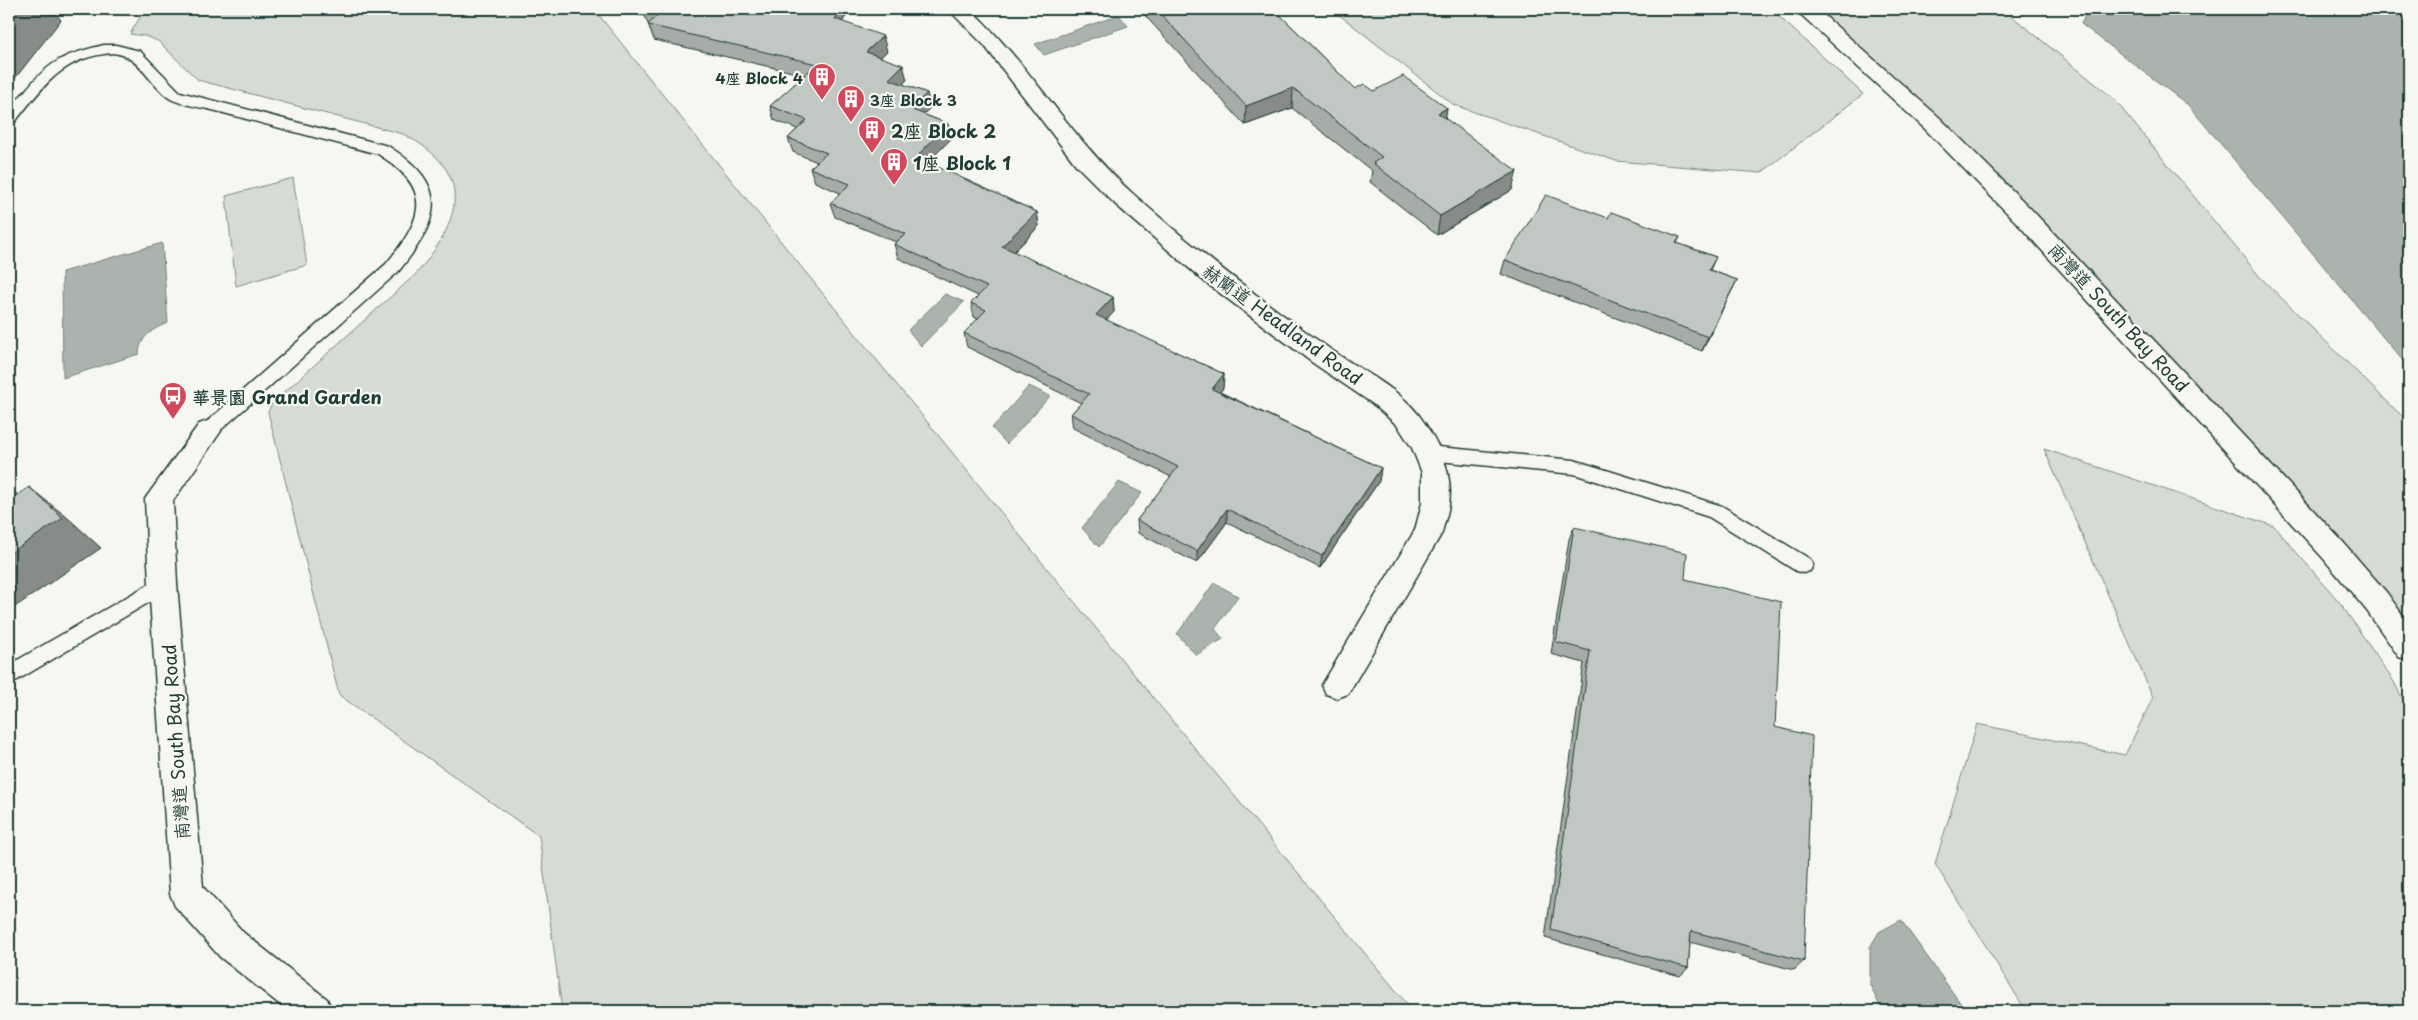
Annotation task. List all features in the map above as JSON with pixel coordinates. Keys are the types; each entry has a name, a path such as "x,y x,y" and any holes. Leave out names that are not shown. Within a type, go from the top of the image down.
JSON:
{"street":[{"name":"赫蘭道 Headland Road","path":"958,9 991,40 1084,160 1123,198 1221,281 1382,397 1407,419 1428,453 1435,473 1436,503 1428,533 1338,685"},
{"name":"南灣道 South Bay Road","path":"1805,9 1932,123 2049,242 2333,550 2377,602 2409,648"},
{"name":"南灣道 South Bay Road","path":"208,431 159,499 163,584 187,894 232,945 315,1011"}],"lane":[{"path":"9,120 46,75 55,67 78,56 116,49 135,54 175,95 383,150 400,158 417,176 425,198 425,214 419,232 408,250 392,268 208,431"},
{"path":"1428,453 1574,467 1715,510 1803,565"},
{"path":"9,676 163,584"}],"shaded area":[{"path":"145,9 594,9 1001,512 1413,1011 562,1011 539,836 339,695 268,412 272,403 415,275 431,255 443,236 451,217 454,198 452,181 443,164 427,149 403,134 198,80 158,41 145,36 130,34"},
{"path":"1332,9 1771,9 1863,94 1761,173 1616,161 1454,105"},
{"path":"1809,9 2003,9 2113,98 2260,277 2409,423 2409,653 2373,600 1906,95"},
{"path":"2088,9 2409,9 2409,368 2188,105 2081,24"},
{"path":"1119,15 1128,26 1044,55 1035,44"},
{"path":"293,178 307,265 236,286 226,196"},
{"path":"162,243 168,323 148,334 142,342 139,354 63,378 62,272"},
{"path":"945,294 964,302 921,346 908,330"},
{"path":"1029,386 1050,396 1007,444 992,428"},
{"path":"2044,449 2274,526 2341,604 2394,682 2409,712 2409,1011 2026,1011 1935,864 1977,724 2125,755 2153,697"},
{"path":"1119,482 1142,493 1099,547 1082,528"},
{"path":"1214,583 1238,596 1215,629 1223,639 1196,655 1177,634"},
{"path":"1901,920 1966,1011 1882,1011 1870,985 1870,947 1879,932"}],"building":[{"path":"837,9 832,14 838,15 835,19 883,36 866,52 903,65 889,79 927,93 910,109 948,124 919,154 931,159 927,162 1037,212 1002,246 1113,297 1096,315 1224,374 1212,389 1381,468 1322,556 1227,509 1197,551 1137,520 1178,467 1071,414 1089,394 964,333 986,310 971,303 987,287 894,244 906,234 830,203 850,184 810,168 827,153 788,138 807,120 770,106 817,64 648,25 658,14 642,10"},
{"path":"1156,9 1274,9 1355,89 1364,84 1374,91 1403,76 1447,108 1438,113 1517,171 1440,216 1373,163 1382,157 1293,88 1246,106"},
{"path":"1546,195 1608,218 1611,212 1680,237 1676,243 1716,257 1709,270 1737,280 1708,337 1505,260"},
{"path":"29,487 63,518 9,554 9,493 14,498"},
{"path":"1574,527 1687,553 1685,579 1781,602 1775,727 1812,736 1804,961 1691,931 1688,968 1551,930 1590,651 1556,642"}],"place":[{"name":"4座 Block 4","path":"822,101"},
{"name":"3座 Block 3","path":"851,123"},
{"name":"2座 Block 2","path":"872,154"},
{"name":"1座 Block 1","path":"894,186"},
{"name":"華景園 Grand Garden","path":"173,420"}]}
